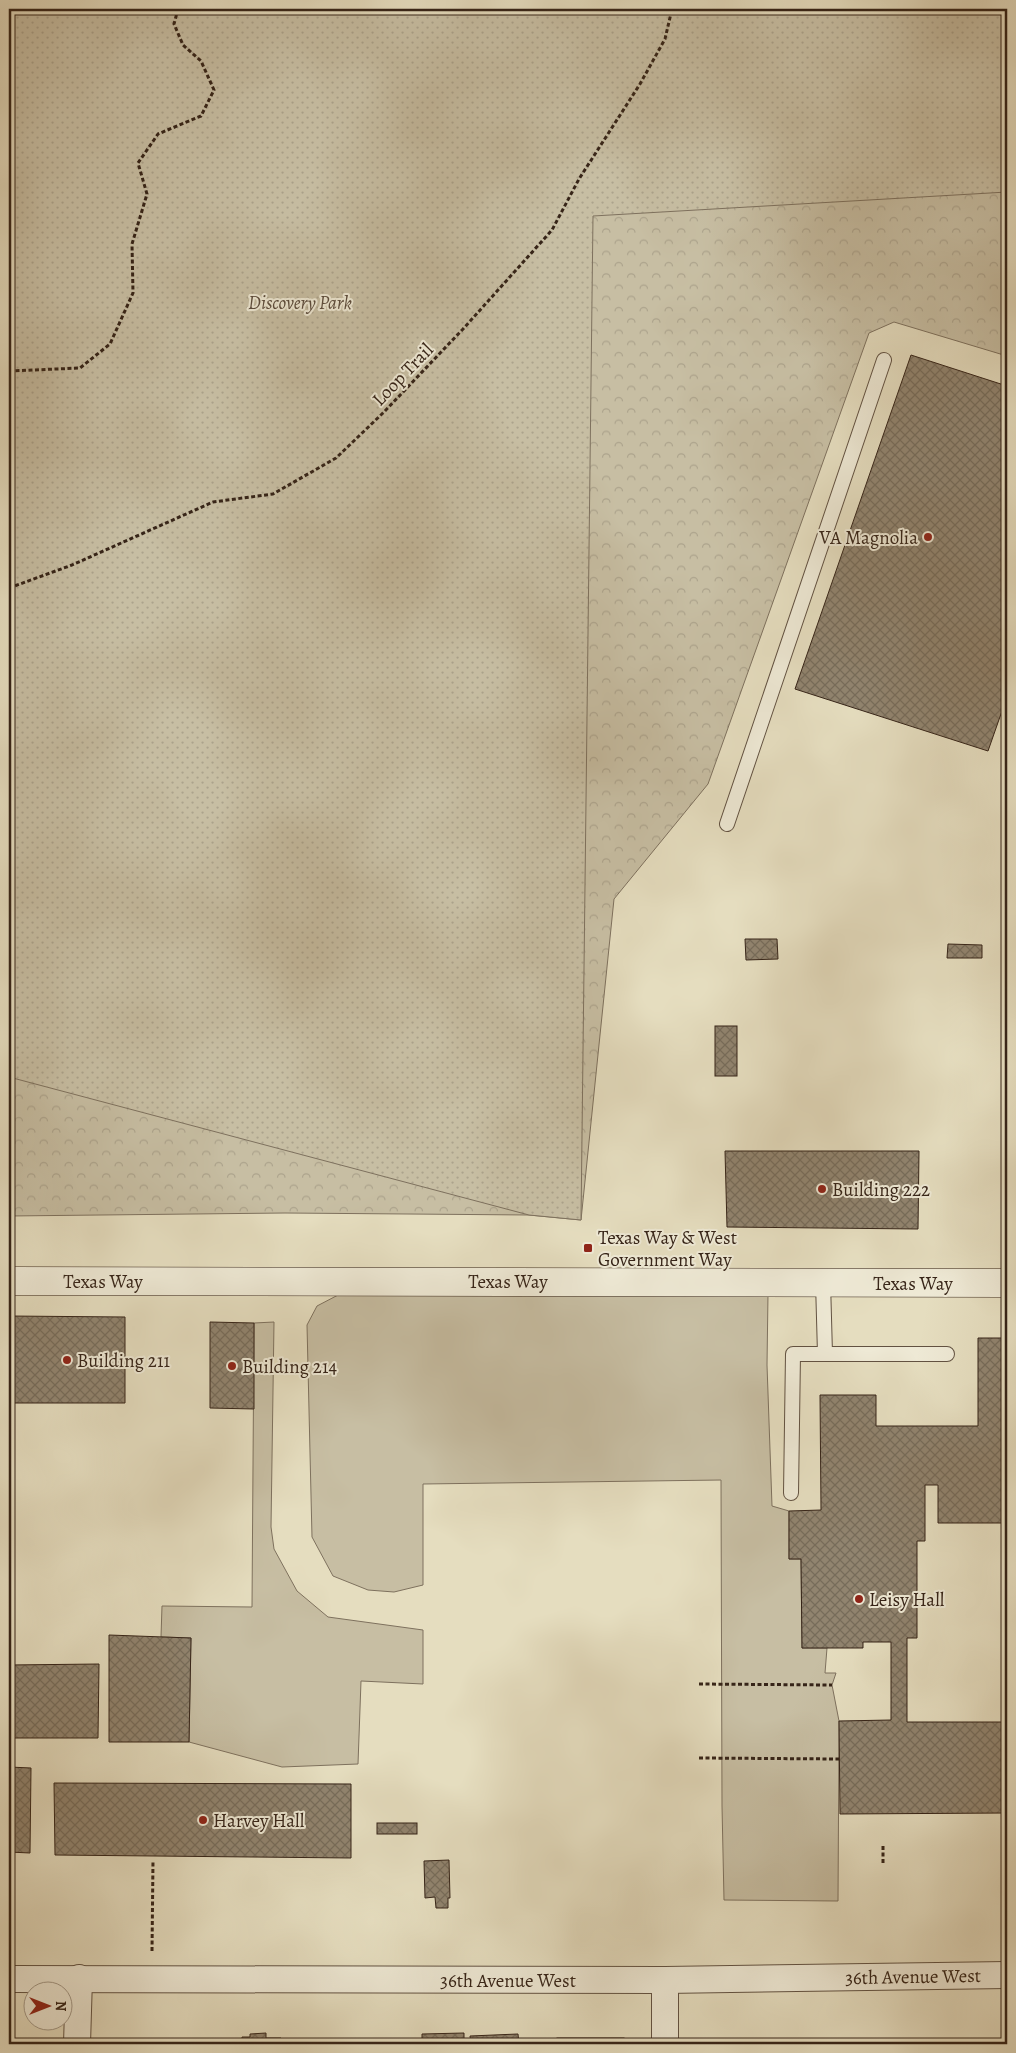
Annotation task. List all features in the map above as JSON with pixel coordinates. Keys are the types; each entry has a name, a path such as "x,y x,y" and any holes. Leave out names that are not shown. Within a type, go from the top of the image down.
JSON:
{"street":[{"name":"Texas Way","path":"9,1281 1007,1283"},
{"name":"36th Avenue West","path":"9,1979 665,1980 1007,1974"},
{"path":"77,2044 79,1978"},
{"path":"665,1980 665,2044"}],"lane":[{"path":"727,824 884,360"},
{"path":"823,1282 825,1354"},
{"path":"791,1493 793,1354 947,1354"}],"path":[{"path":"9,371 80,368 110,344 133,293 132,244 147,194 138,163 158,134 201,116 214,90 201,61 183,45 174,24 178,9"},
{"name":"Loop Trail","path":"9,588 72,565 213,502 273,494 336,458 384,412 463,329 552,230 579,179 640,84 665,39 672,9"},
{"path":"699,1684 832,1685"},
{"path":"699,1758 839,1759"},
{"path":"883,1846 883,1864"},
{"path":"151,1979 153,1860"}],"green space":[{"name":"Discovery Park","path":"9,9 1007,9 1007,356 894,322 869,333 708,784 614,899 581,1220 529,1215 285,1213 9,1216"},
{"name":"Discovery Park","path":"9,9 1007,9 1007,192 593,216 581,1220 529,1215 9,1077"},
{"path":"340,1294 768,1294 767,1365 772,1506 789,1511 789,1559 801,1559 802,1648 827,1648 825,1673 836,1673 832,1685 839,1721 838,1901 724,1900 721,1480 423,1484 423,1585 394,1592 368,1590 333,1576 312,1537 307,1325 317,1306"},
{"path":"274,1322 271,1527 274,1549 297,1591 328,1617 423,1630 423,1684 361,1681 358,1764 282,1767 189,1742 191,1638 161,1637 162,1606 252,1607 254,1323"}],"building":[{"name":"VA Magnolia","path":"911,355 1007,386 1007,712 1002,711 988,751 795,689"},
{"path":"745,939 777,939 778,959 746,960"},
{"path":"948,944 982,945 982,958 947,958"},
{"path":"715,1026 737,1026 737,1076 715,1076"},
{"name":"Building 222","path":"725,1151 919,1151 918,1229 727,1227"},
{"name":"Building 211","path":"9,1316 125,1317 125,1403 9,1403"},
{"name":"Building 214","path":"210,1322 254,1323 254,1409 210,1408"},
{"name":"Leisy Hall","path":"978,1338 1007,1338 1007,1523 938,1523 938,1485 925,1485 925,1541 917,1541 917,1638 907,1638 907,1722 1007,1722 1007,1813 840,1814 839,1721 891,1720 891,1642 863,1642 863,1648 802,1648 801,1559 789,1559 789,1511 821,1510 820,1395 876,1395 876,1426 978,1426"},
{"path":"109,1635 191,1638 189,1742 109,1742"},
{"path":"99,1664 98,1738 9,1738 9,1665"},
{"path":"9,1767 31,1768 30,1853 9,1852"},
{"name":"Harvey Hall","path":"54,1783 351,1784 351,1858 55,1855"},
{"path":"377,1823 417,1823 417,1834 377,1834"},
{"path":"449,1860 450,1898 448,1898 448,1908 436,1908 435,1897 425,1898 424,1861"},
{"path":"266,2033 266,2038 281,2038 281,2044 242,2044 242,2037 250,2037 250,2034"},
{"path":"464,2033 464,2044 422,2044 422,2034"},
{"path":"518,2034 519,2044 471,2044 470,2036"},
{"path":"557,2038 624,2038 624,2044 557,2044"},
{"path":"314,2039 348,2039 348,2044 314,2044"},
{"path":"364,2041 386,2041 386,2044 365,2044"}],"place":[{"name":"VA Magnolia","path":"928,537"},
{"name":"Building 222","path":"822,1189"},
{"name":"Texas Way & West Government Way","path":"588,1248"},
{"name":"Building 211","path":"67,1360"},
{"name":"Building 214","path":"232,1366"},
{"name":"Leisy Hall","path":"859,1599"},
{"name":"Harvey Hall","path":"203,1820"}]}
